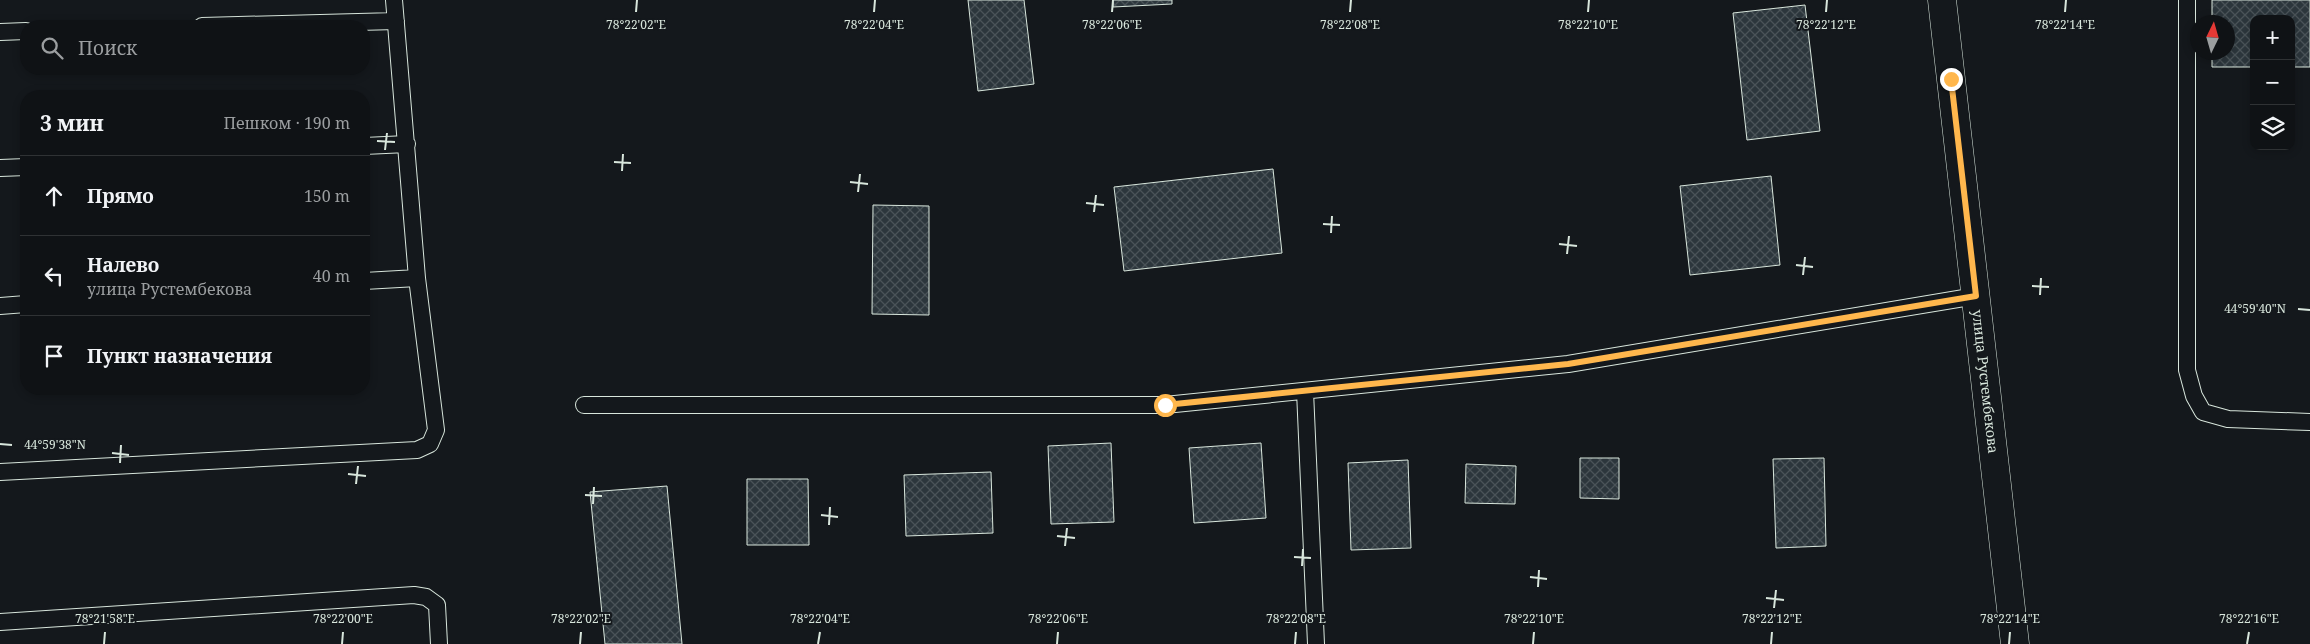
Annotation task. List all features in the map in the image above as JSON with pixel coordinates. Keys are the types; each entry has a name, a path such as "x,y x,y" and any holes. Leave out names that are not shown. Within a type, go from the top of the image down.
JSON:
{"street":[{"name":"улица Рустембекова","path":"1942,0 2015,644"}],"lane":[{"path":"0,472 417,450 430,444 436,430 417,278 394,0"},
{"path":"2187,0 2187,370 2194,396 2204,412 2228,419 2310,422"},
{"path":"370,22 396,21"},
{"path":"0,32 20,31"},
{"path":"370,146 407,144"},
{"path":"0,168 20,166"},
{"path":"370,281 417,278"},
{"path":"584,405 1165,405 1568,364 1976,296"},
{"path":"0,306 20,304"},
{"path":"1305,391 1316,644"},
{"path":"0,622 414,595 426,597 437,605 439,644"}],"building":[{"path":"968,0 1024,0 1034,84 978,91"},
{"path":"1113,0 1172,0 1172,4 1113,7"},
{"path":"2212,0 2310,0 2310,67 2295,67 2295,15 2250,15 2250,67 2212,67 2212,60 2235,60 2235,15 2212,15"},
{"path":"1805,5 1820,131 1747,140 1733,13"},
{"path":"1273,169 1282,253 1124,271 1114,187"},
{"path":"1771,176 1780,265 1690,275 1680,186"},
{"path":"873,205 929,206 929,315 872,314"},
{"path":"1111,443 1114,522 1051,524 1048,446"},
{"path":"1261,443 1266,518 1194,523 1189,448"},
{"path":"1580,458 1619,458 1619,499 1580,498"},
{"path":"1824,458 1826,546 1776,548 1773,459"},
{"path":"1408,460 1411,548 1351,550 1348,463"},
{"path":"1466,464 1516,466 1515,504 1465,503"},
{"path":"991,472 993,533 906,536 904,475"},
{"path":"747,479 808,479 809,545 747,545"},
{"path":"667,486 682,644 605,644 590,492"}],"route":[{"path":"1165,405 1568,364 1976,296 1951,79"}]}
